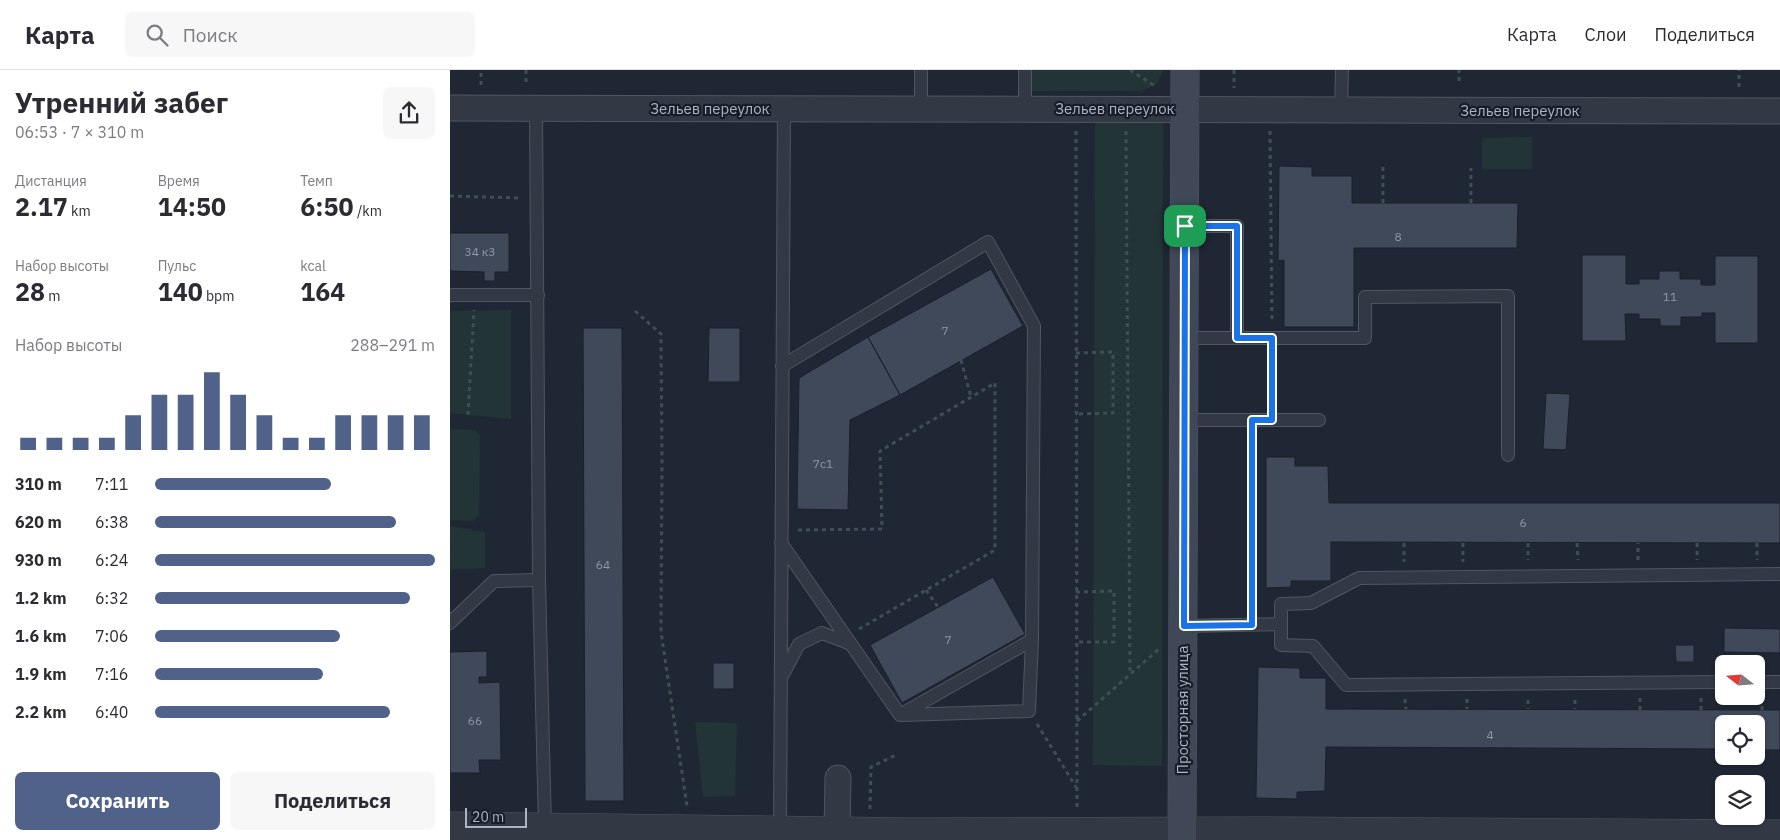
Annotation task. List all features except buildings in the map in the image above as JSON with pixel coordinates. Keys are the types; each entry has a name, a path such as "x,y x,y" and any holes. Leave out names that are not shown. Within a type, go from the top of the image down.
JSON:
{"main road":[{"name":"Просторная улица","path":"1182,836 1185,70"}],"street":[{"name":"Зельев переулок","path":"450,108 1780,111"},
{"path":"837,831 838,778"},
{"path":"450,826 548,834 686,829 837,831 911,836 1780,834"}],"lane":[{"path":"921,70 921,109"},
{"path":"1025,70 1025,109"},
{"path":"1342,70 1342,111"},
{"path":"536,108 540,580 548,834"},
{"path":"780,830 784,109"},
{"path":"1185,226 1237,226 1237,338"},
{"path":"782,366 988,242 1034,326 1032,640 1029,711 900,715"},
{"path":"450,295 538,295"},
{"path":"1185,338 1365,338 1365,297 1508,296 1508,455"},
{"path":"1185,420 1318,420"},
{"path":"781,537 900,715"},
{"path":"1715,682 1346,685 1312,646 1281,646 1281,604 1311,603 1359,578 1780,574"},
{"path":"450,622 494,582 540,580"},
{"path":"1184,626 1281,624"},
{"path":"780,680 799,644 822,633 851,644"},
{"path":"900,715 1032,640"},
{"path":"1765,682 1780,682"}],"path":[{"path":"1130,70 1158,88"},
{"path":"1234,70 1234,91"},
{"path":"1459,70 1459,81"},
{"path":"1739,70 1739,87"},
{"path":"1270,130 1272,420"},
{"path":"1076,131 1077,816"},
{"path":"1126,131 1130,675"},
{"path":"1383,167 1383,203"},
{"path":"1471,168 1471,203"},
{"path":"450,196 537,198"},
{"path":"468,415 475,295"},
{"path":"635,311 661,334 661,632 688,814 686,829"},
{"path":"1076,354 1113,352 1113,413 1076,414"},
{"path":"961,360 971,397"},
{"path":"781,537 882,528 880,451 994,383 995,550 859,630"},
{"path":"1252,420 1252,625"},
{"path":"926,590 938,607"},
{"path":"1076,592 1114,591 1114,642 1077,642"},
{"path":"1077,721 1162,646"},
{"path":"1029,711 1077,789"},
{"path":"870,815 871,767 898,754"}],"shaded area":[{"path":"1029,70 1164,70 1156,85 1141,91 1029,91"},
{"path":"1095,123 1163,123 1162,766 1093,765"},
{"path":"1532,137 1532,169 1482,169 1482,138"},
{"path":"511,310 511,419 450,413 450,311"},
{"path":"450,429 475,430 480,436 479,515 473,521 450,520"},
{"path":"450,526 485,532 485,568 450,570"},
{"path":"695,722 737,723 735,796 703,797"}],"route":[{"path":"1185,226 1237,226 1237,338 1272,338 1272,420 1252,420 1252,625 1184,626 1185,226"}]}
